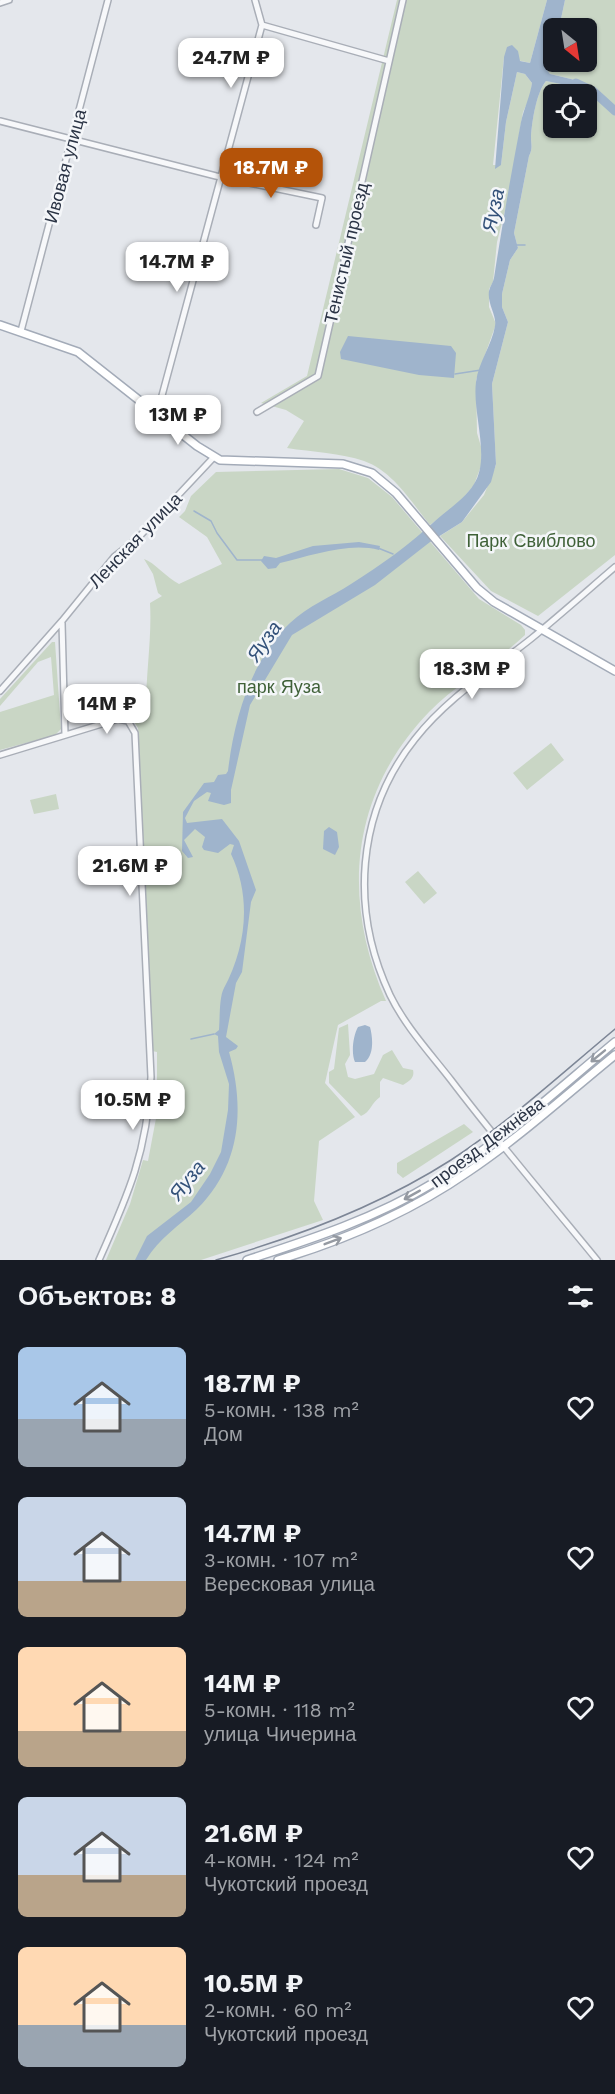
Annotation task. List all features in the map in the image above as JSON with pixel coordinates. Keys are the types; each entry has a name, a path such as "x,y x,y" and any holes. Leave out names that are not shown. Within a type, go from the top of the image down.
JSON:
{"main road":[{"path":"0,325 78,352 214,457 228,461 343,464 357,468 385,483 486,595 541,630 615,671"},
{"name":"проезд Дежнёва","path":"247,1260 313,1239 382,1211 435,1182 496,1140 615,1042"},
{"name":"проезд Дежнёва","path":"278,1260 351,1234 399,1213 467,1173 503,1147 615,1055"}],"street":[{"path":"0,3 9,0"},
{"name":"Ивовая улица","path":"21,331 108,0"},
{"path":"157,414 262,25 255,0"},
{"name":"Тенистый проезд","path":"257,412 318,376 403,0"},
{"path":"262,25 389,61"},
{"path":"0,121 221,177 322,198 316,225"},
{"name":"Ленская улица","path":"0,691 62,621 114,557 137,539 214,457"},
{"path":"597,1260 496,1140 422,1044 391,997 380,970 369,920 364,868 369,827 387,778 415,738 435,716 615,567"},
{"path":"62,621 65,735"},
{"path":"0,755 123,719 131,724 135,733 151,1077 149,1106 134,1179 99,1260"}],"green space":[{"path":"397,0 547,0 530,63 504,57 493,165 501,165 506,122 517,72 525,74 532,83 530,97 523,112 508,199 497,242 493,282 489,289 489,307 496,324 476,380 477,433 482,450 481,466 474,485 458,504 430,525 401,488 374,466 346,456 287,448 304,421 286,410 261,403 307,376"},
{"name":"Парк Свиблово","path":"565,0 615,0 615,555 538,616 491,591 440,536 462,522 484,495 496,465 492,384 508,322 502,307 502,294 510,260 518,248 514,233 531,149 532,123 543,86 543,138 597,138 597,84 581,84 575,80 548,72 597,72 597,18 561,18"},
{"name":"Парк Свиблово","path":"546,81 562,84 544,84"},
{"name":"парк Яуза","path":"339,469 368,478 392,497 479,599 521,625 525,630 525,635 429,712 403,744 383,777 369,813 361,849 359,886 363,924 372,963 386,1001 381,1001 338,1025 325,1083 355,1117 319,1141 314,1201 323,1220 201,1260 106,1260 130,1204 143,1160 148,1161 157,1113 157,1052 152,1051 138,728 131,717 133,711 146,707 150,603 162,596 158,593 153,574 144,559 179,584 222,564 207,537 179,517 185,511 191,496 216,472"},
{"path":"52,642 55,642 61,729 55,735 0,750 0,712 54,695 51,657 38,662 0,706 0,699"},
{"path":"551,743 564,760 527,790 513,773"},
{"path":"56,794 59,809 34,814 30,800"},
{"path":"418,871 437,893 424,904 405,882"},
{"path":"348,1024 350,1055 345,1064 348,1077 355,1079 374,1074 383,1055 392,1050 403,1068 413,1070 412,1077 403,1085 383,1078 380,1082 380,1097 361,1116 329,1083 329,1072 334,1069 339,1028"},
{"path":"464,1124 473,1132 403,1178 397,1173 397,1163"}],"water":[{"path":"547,0 565,0 561,18 543,18 543,72 575,80 581,84 546,81 537,100 532,124 531,149 514,233 518,248 510,260 502,294 502,307 508,322 492,384 496,464 491,482 462,522 430,542 375,585 292,635 250,705 231,790 231,803 224,805 208,801 211,793 207,792 194,801 185,818 187,823 222,819 239,841 256,890 251,902 242,972 236,983 226,1037 238,1046 229,1052 237,1094 238,1115 231,1155 212,1192 197,1209 163,1239 146,1260 135,1260 147,1236 191,1202 210,1174 221,1152 228,1110 229,1084 219,1052 218,1036 214,1034 219,1030 222,992 237,956 241,939 244,922 242,888 231,854 234,845 230,844 218,853 204,850 202,847 205,837 195,829 184,840 193,857 188,858 182,851 183,812 204,783 214,782 218,775 226,774 228,771 235,731 247,691 255,672 276,638 304,612 362,577 415,538 466,495 474,484 481,461 476,382 495,326 489,291 494,278 521,122 532,83 525,74 517,72 506,122 501,165 495,169 504,57 507,47 512,45 518,51 520,61 530,63"},
{"path":"348,336 451,346 456,353 454,378 419,375 341,359 340,352"},
{"path":"359,542 380,546 379,550 355,548 330,551 280,563 276,568 268,569 261,561 264,556 276,558 313,546"},
{"path":"329,827 337,832 339,847 335,855 323,849 324,831"},
{"path":"365,1025 370,1027 372,1041 370,1055 365,1062 355,1062 353,1049 355,1035 358,1027"}],"waterway":[{"path":"576,83 593,91 615,111"},
{"path":"517,245 525,245"},
{"path":"455,374 481,370"},
{"path":"194,511 211,521 237,560 262,560"},
{"path":"378,548 393,554"},
{"path":"191,1039 214,1034"}],"tram line":[{"path":"216,1260 337,1219 424,1177 494,1130 615,1029"}],"water label":[{"name":"Яуза","path":"493,210"},
{"name":"Яуза","path":"264,641"},
{"name":"Яуза","path":"187,1180"}]}
